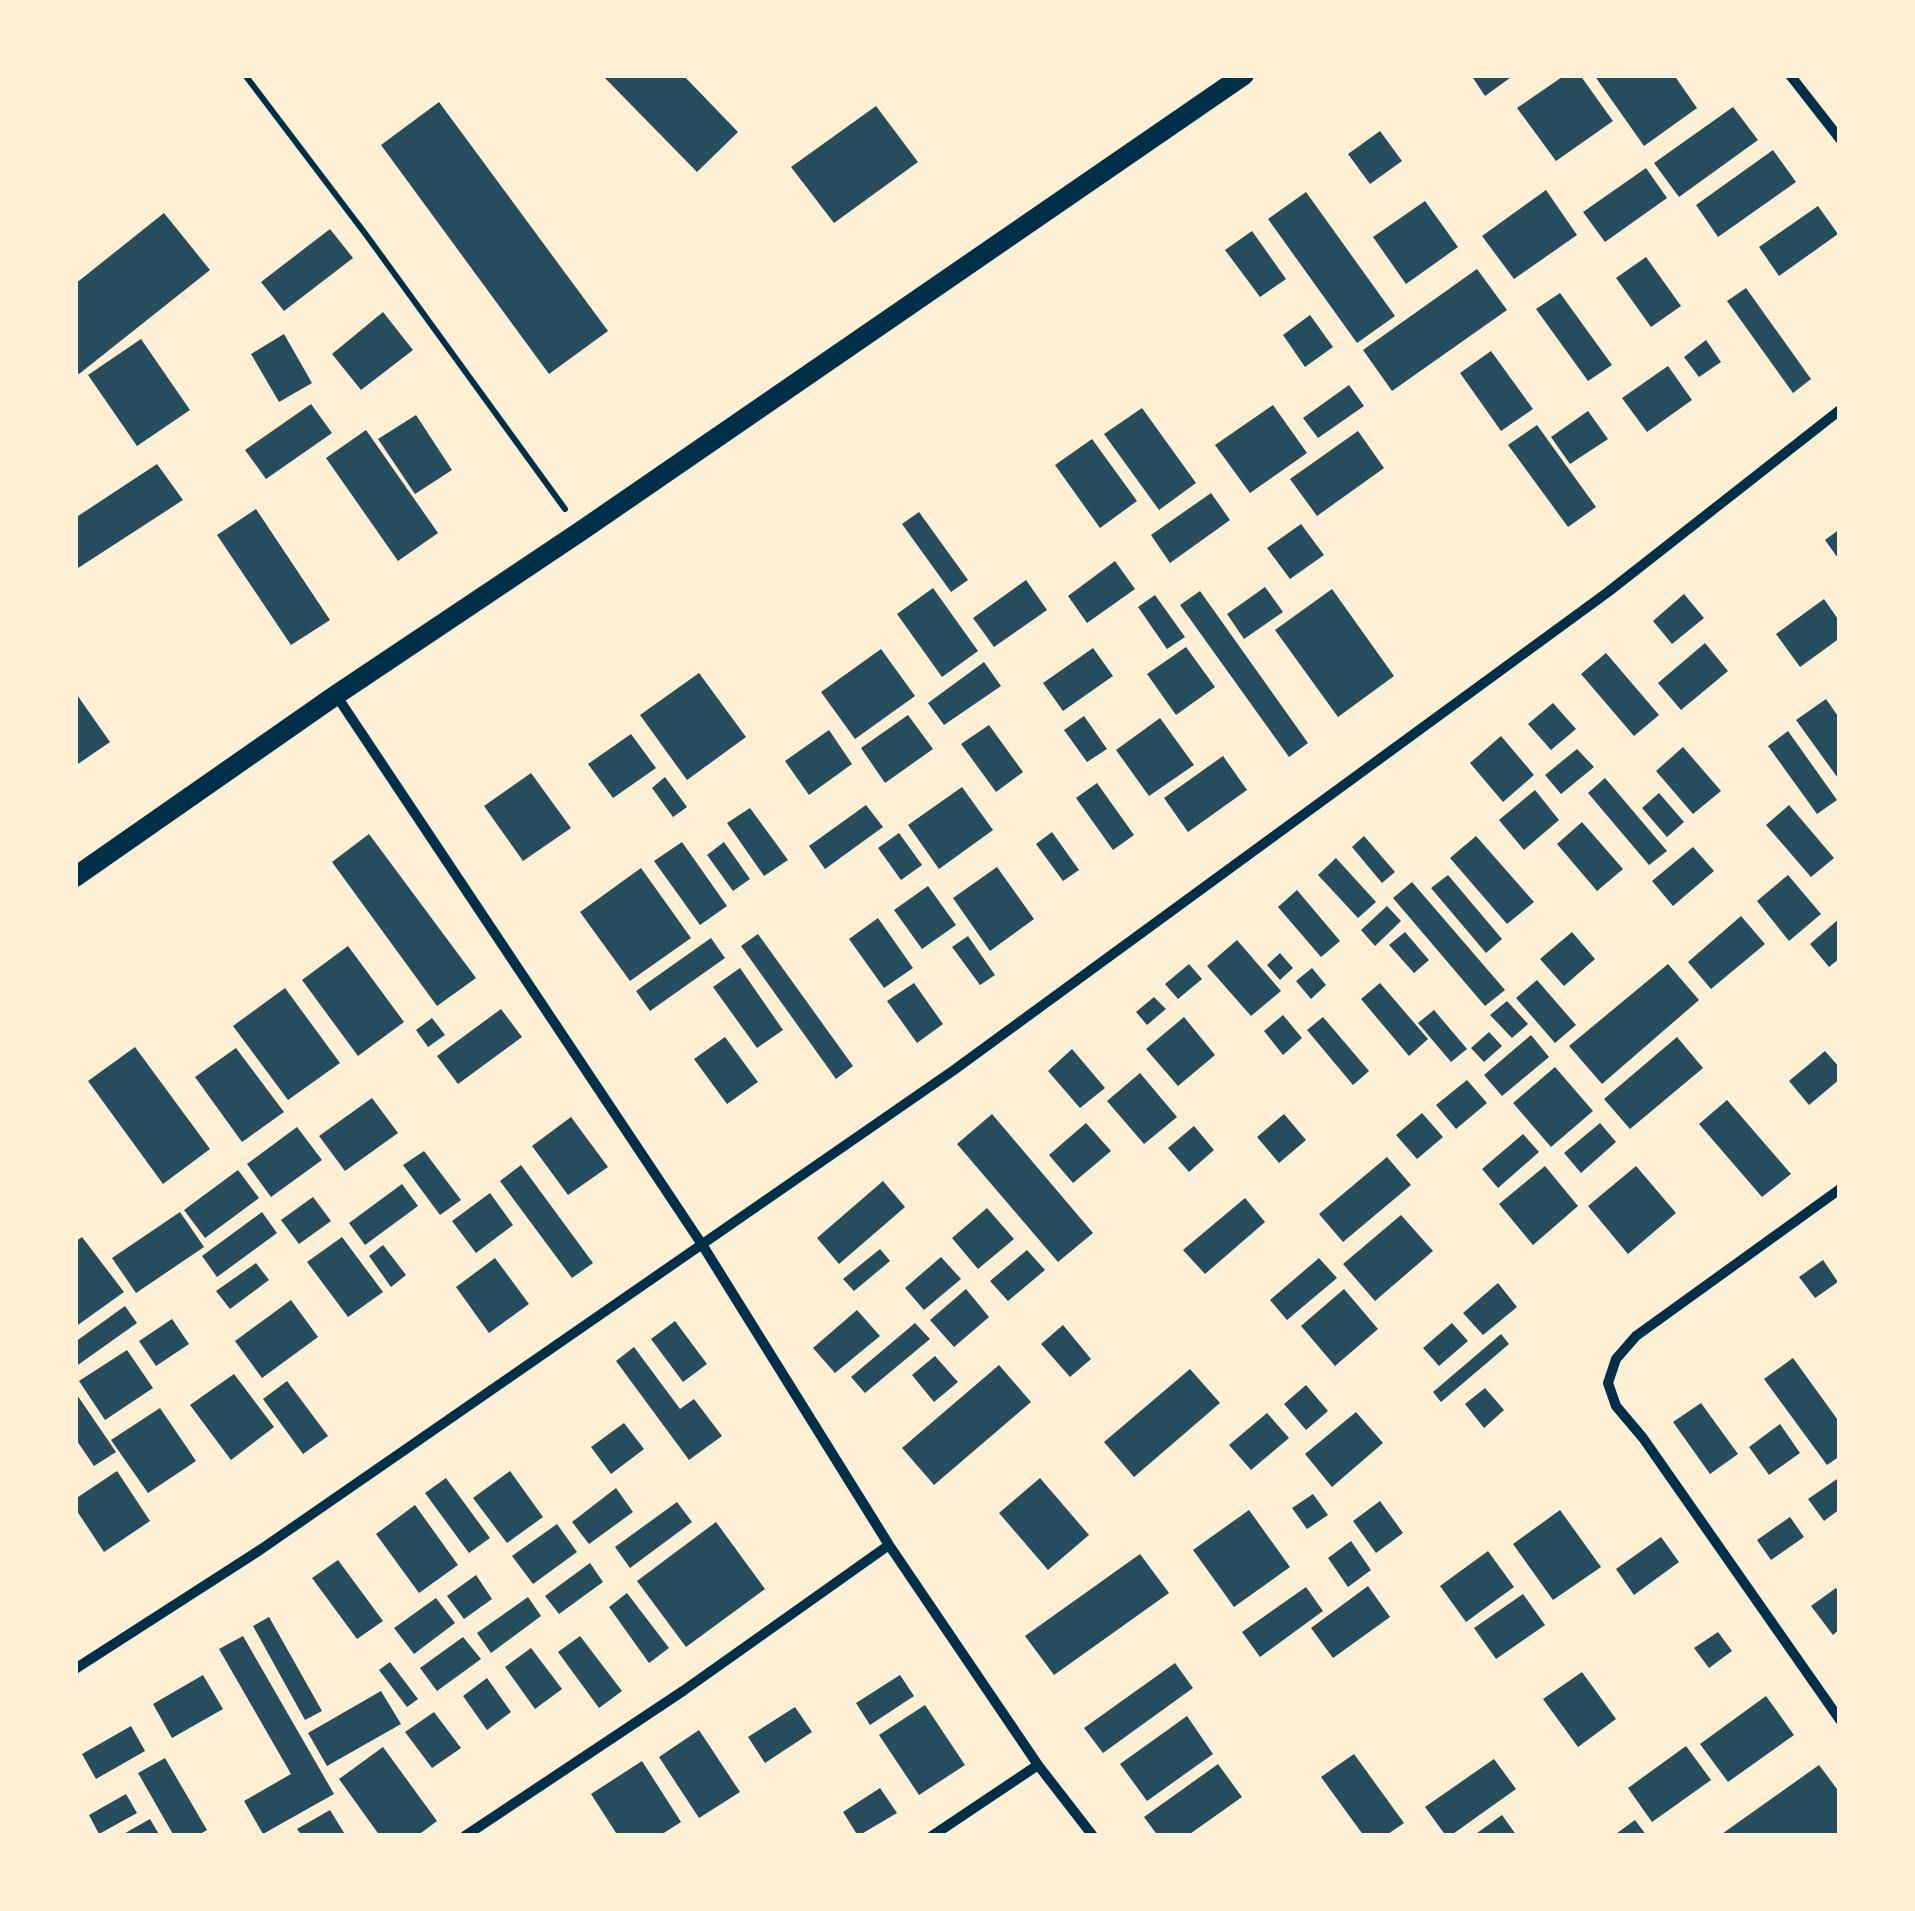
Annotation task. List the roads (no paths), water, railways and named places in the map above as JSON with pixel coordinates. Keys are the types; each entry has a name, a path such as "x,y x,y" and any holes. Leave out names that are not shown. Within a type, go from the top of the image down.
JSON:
{"main road":[{"path":"75,877 1244,75"}],"street":[{"path":"1790,75 1840,140"},
{"path":"75,1669 260,1550 954,1070 1608,592 1840,410"},
{"path":"336,695 703,1246 889,1546 1038,1765 1093,1836"},
{"path":"1840,1189 1636,1336 1616,1359 1608,1383 1616,1406 1643,1438 1840,1720"},
{"path":"465,1836 889,1546"},
{"path":"932,1836 1038,1765"}]}
